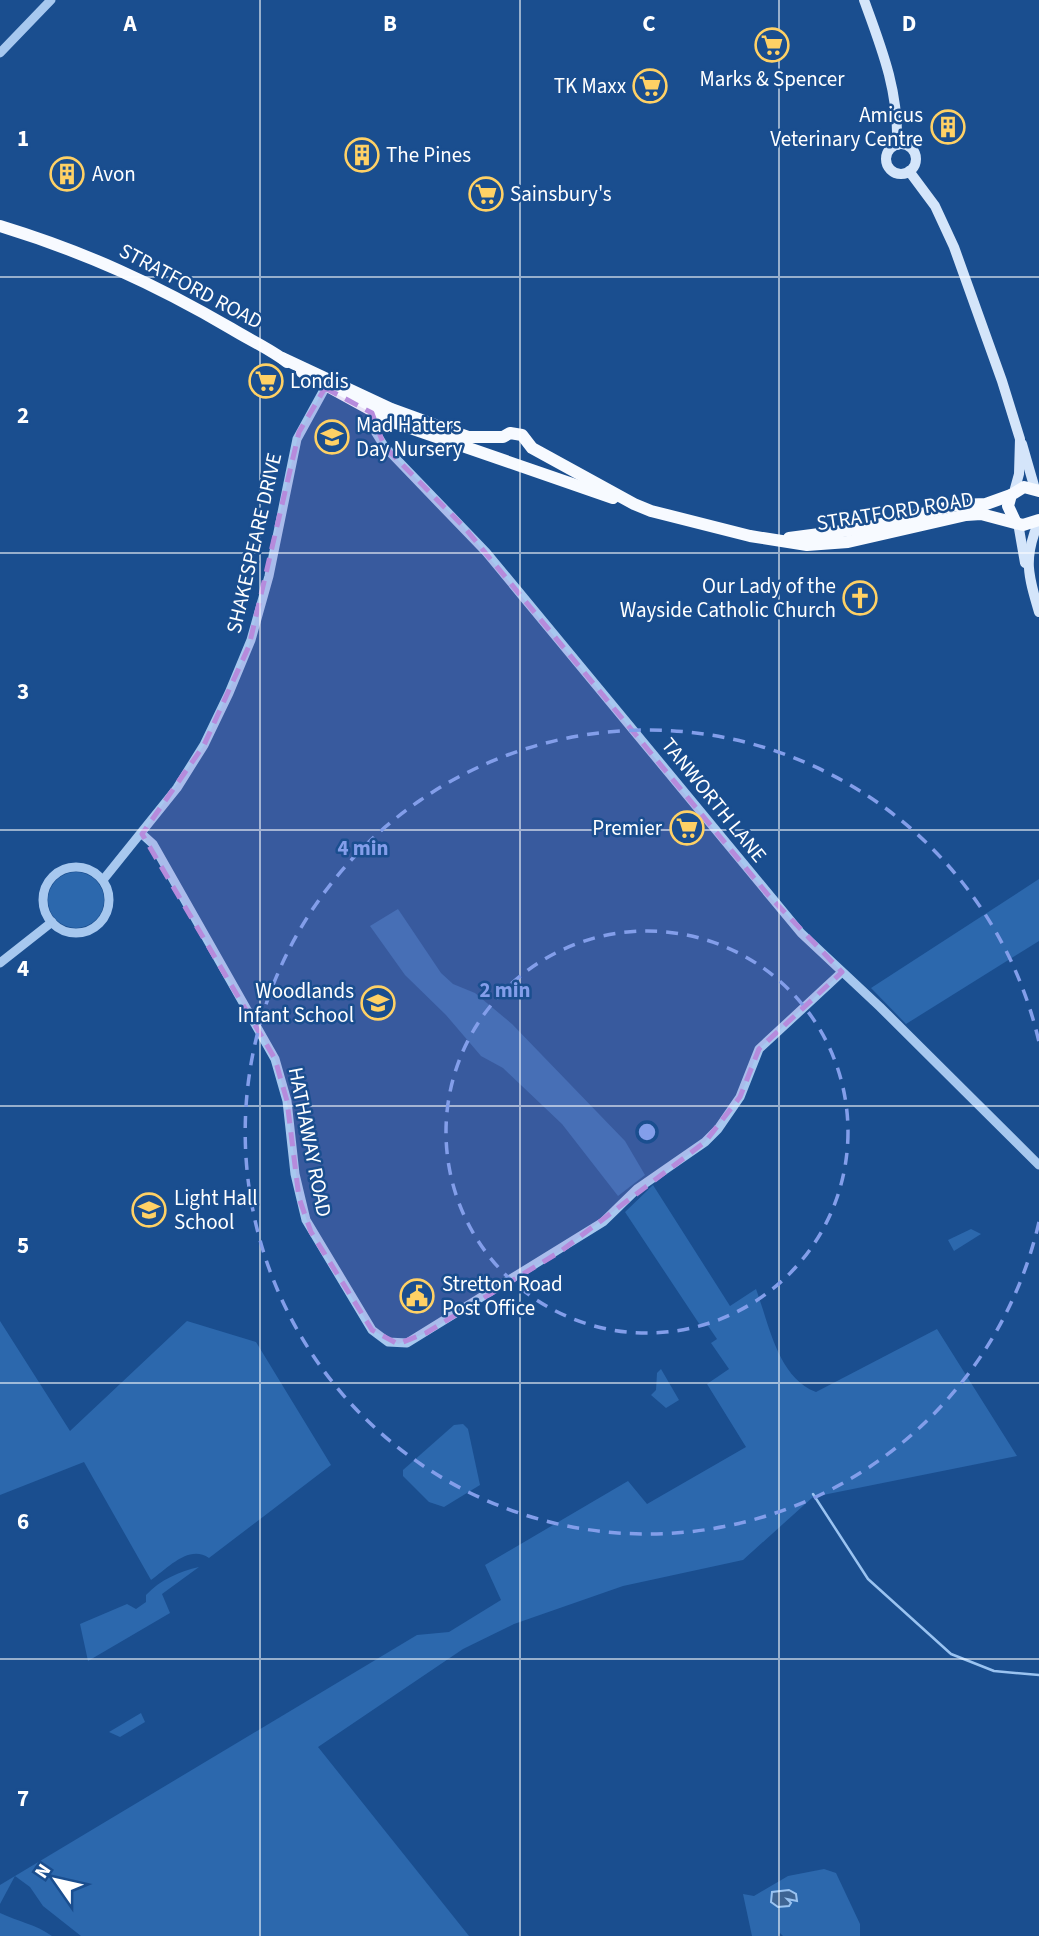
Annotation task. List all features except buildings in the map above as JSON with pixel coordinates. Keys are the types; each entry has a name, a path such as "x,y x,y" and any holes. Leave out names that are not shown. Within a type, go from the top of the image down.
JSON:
{"highway":[{"name":"STRATFORD ROAD","path":"0,226 61,244 127,271 176,296 328,384 372,413 393,422 507,464 522,465 634,505 703,526 807,545 848,542 966,515 1029,525 1039,520"},
{"name":"STRATFORD ROAD","path":"328,384 468,437 503,437 510,433 522,435 532,448 634,505"},
{"path":"499,459 498,449 503,437"},
{"path":"522,465 532,448"},
{"name":"STRATFORD ROAD","path":"781,539 865,527 957,505 986,504 1024,487 1038,489"},
{"path":"1012,493 1008,512 1016,522"}],"main road":[{"path":"864,0 892,77 897,101 897,145"},
{"path":"897,145 907,145 915,153 916,161 909,172 896,173 888,166 888,152 897,145"},
{"path":"909,172 935,206 954,247 1038,489"},
{"path":"1012,493 1019,474 1020,439"},
{"path":"1026,455 1039,466"},
{"path":"1027,573 1031,540 1039,520"},
{"path":"1016,522 1039,612"}],"street":[{"path":"0,53 51,0"},
{"name":"SHAKESPEARE DRIVE","path":"103,880 142,834 204,745 249,646 269,576 297,439 328,384"},
{"name":"TANWORTH LANE","path":"372,413 381,441 464,527 602,689 801,933 1039,1165"},
{"path":"381,441 385,425 393,422"},
{"name":"HATHAWAY ROAD","path":"142,834 153,844 275,1059 287,1101 297,1186 311,1232 362,1317 379,1338 388,1342 407,1343 426,1334 561,1251 603,1222 666,1166 705,1142 719,1129 740,1097 759,1049 842,972"},
{"path":"78,867 96,873 103,880 109,906 101,922 76,933 59,928 52,922 44,905 44,896 46,887 59,872 78,867"},
{"path":"0,963 52,922"}],"highlighted area":[{"path":"325,388 372,413 384,446 464,527 769,896 842,972 759,1049 740,1097 705,1142 561,1251 426,1333 398,1344 372,1330 311,1232 299,1198 287,1101 275,1059 142,834 204,745 249,646 299,432"}],"shaded area":[{"path":"76,872 87,874 96,880 102,889 102,911 96,920 87,926 76,928 65,926 56,920 50,911 48,900 50,889 56,880 65,874"},
{"path":"1039,879 1039,941 906,1024 871,988"},
{"path":"398,909 441,973 453,984 475,993 512,1024 625,1141 645,1175 618,1196 562,1124 503,1068 481,1056 446,1015 405,975 370,926"},
{"path":"653,1185 730,1306 756,1289 777,1348 792,1375 803,1385 816,1392 937,1329 1017,1456 813,1497 743,1560 623,1586 514,1624 463,1649 318,1747 469,1936 81,1936 43,1906 30,1887 15,1876 417,1635 449,1632 501,1600 485,1565 628,1481 647,1504 746,1447 707,1384 729,1369 711,1343 717,1339 706,1323 700,1325 625,1212"},
{"path":"971,1229 981,1234 954,1251 948,1240"},
{"path":"0,1321 70,1431 187,1321 256,1342 331,1465 209,1558 201,1554 186,1556 151,1580 84,1462 0,1495"},
{"path":"661,1369 679,1400 666,1408 651,1395 656,1390 657,1373"},
{"path":"463,1424 468,1429 480,1485 444,1507 429,1502 403,1476 403,1470 454,1425"},
{"path":"199,1567 162,1594 170,1613 88,1661 80,1624 127,1604 136,1609 146,1602 146,1595 164,1581"},
{"path":"141,1713 145,1722 120,1737 109,1732"},
{"path":"824,1869 836,1873 860,1924 860,1936 783,1936 780,1933 778,1936 752,1936 743,1894 754,1896 788,1876"},
{"path":"15,1876 0,1904 0,1885"},
{"path":"789,1890 796,1894 797,1901 787,1899 791,1903 789,1906 778,1907 771,1902 772,1892"},
{"path":"0,1913 33,1926 52,1936 0,1936"}],"waterway":[{"path":"813,1494 868,1579 951,1654 994,1671 1039,1675"}],"place":[{"name":"Marks & Spencer","path":"772,45"},
{"name":"TK Maxx","path":"650,86"},
{"name":"Amicus Veterinary Centre","path":"948,127"},
{"name":"The Pines","path":"362,155"},
{"name":"Avon","path":"67,174"},
{"name":"Sainsbury's","path":"486,194"},
{"name":"Londis","path":"266,381"},
{"name":"Mad Hatters Day Nursery","path":"332,437"},
{"name":"Our Lady of the Wayside Catholic Church","path":"860,598"},
{"name":"Premier","path":"687,828"},
{"name":"Woodlands Infant School","path":"378,1003"},
{"name":"Light Hall School","path":"149,1210"},
{"name":"Stretton Road Post Office","path":"417,1296"}]}
